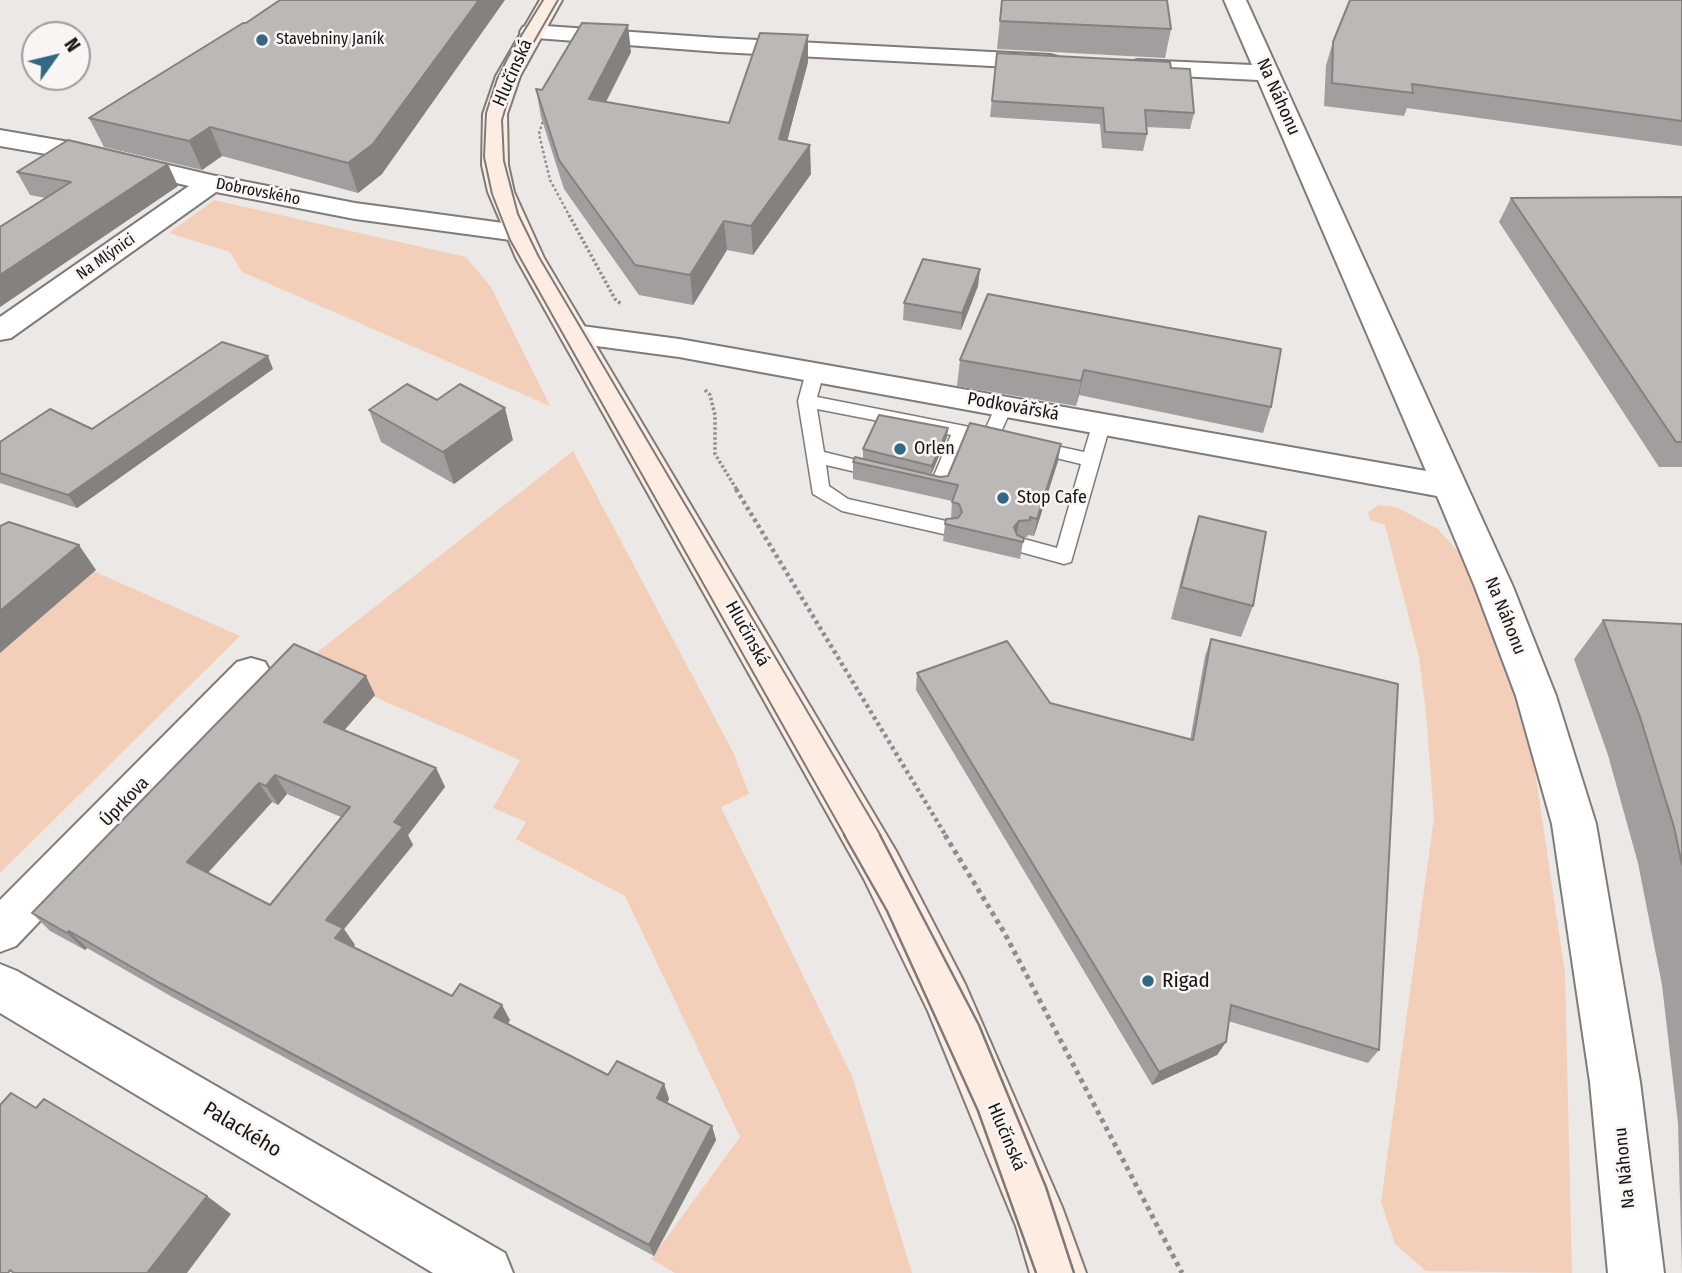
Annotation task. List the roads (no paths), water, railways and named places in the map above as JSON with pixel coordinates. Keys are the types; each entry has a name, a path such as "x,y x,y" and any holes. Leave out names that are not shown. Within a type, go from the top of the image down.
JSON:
{"street":[{"name":"Hlučínská","path":"551,0 508,76 493,127 495,165 501,192 518,233 574,334 880,865 948,1000 1043,1226 1058,1273"},
{"name":"Na Náhonu","path":"1235,0 1494,587 1536,696 1574,824 1615,1082 1636,1273"},
{"path":"531,32 733,46 1076,63"},
{"path":"1117,65 1268,73"},
{"name":"Dobrovského","path":"0,138 75,151 211,183 355,211 518,233"},
{"name":"Na Mlýnici","path":"0,331 211,183"},
{"name":"Podkovářská","path":"574,334 679,348 811,387 1003,405 1450,486"},
{"name":"Úprkova","path":"0,931 251,673"},
{"name":"Palackého","path":"0,987 485,1273"}],"lane":[{"path":"948,528 842,504 820,489 811,387 961,432 1092,460"},
{"path":"1003,405 1003,440"},
{"path":"1024,546 1064,556 1102,422"},
{"path":"816,456 939,485 961,432"}],"tram line":[{"path":"543,0 508,57 497,79 486,113 484,157 492,194 510,240 845,836"},
{"path":"558,0 516,73 502,120 504,161 518,214 539,257 881,836"},
{"path":"844,835 887,911 978,1111 1036,1273"},
{"path":"880,835 979,1025 1046,1187 1074,1273"}],"place":[{"name":"Stavebniny Janík","path":"262,40"},
{"name":"Orlen","path":"900,449"},
{"name":"Stop Cafe","path":"1003,498"},
{"name":"Rigad","path":"1148,981"}]}
